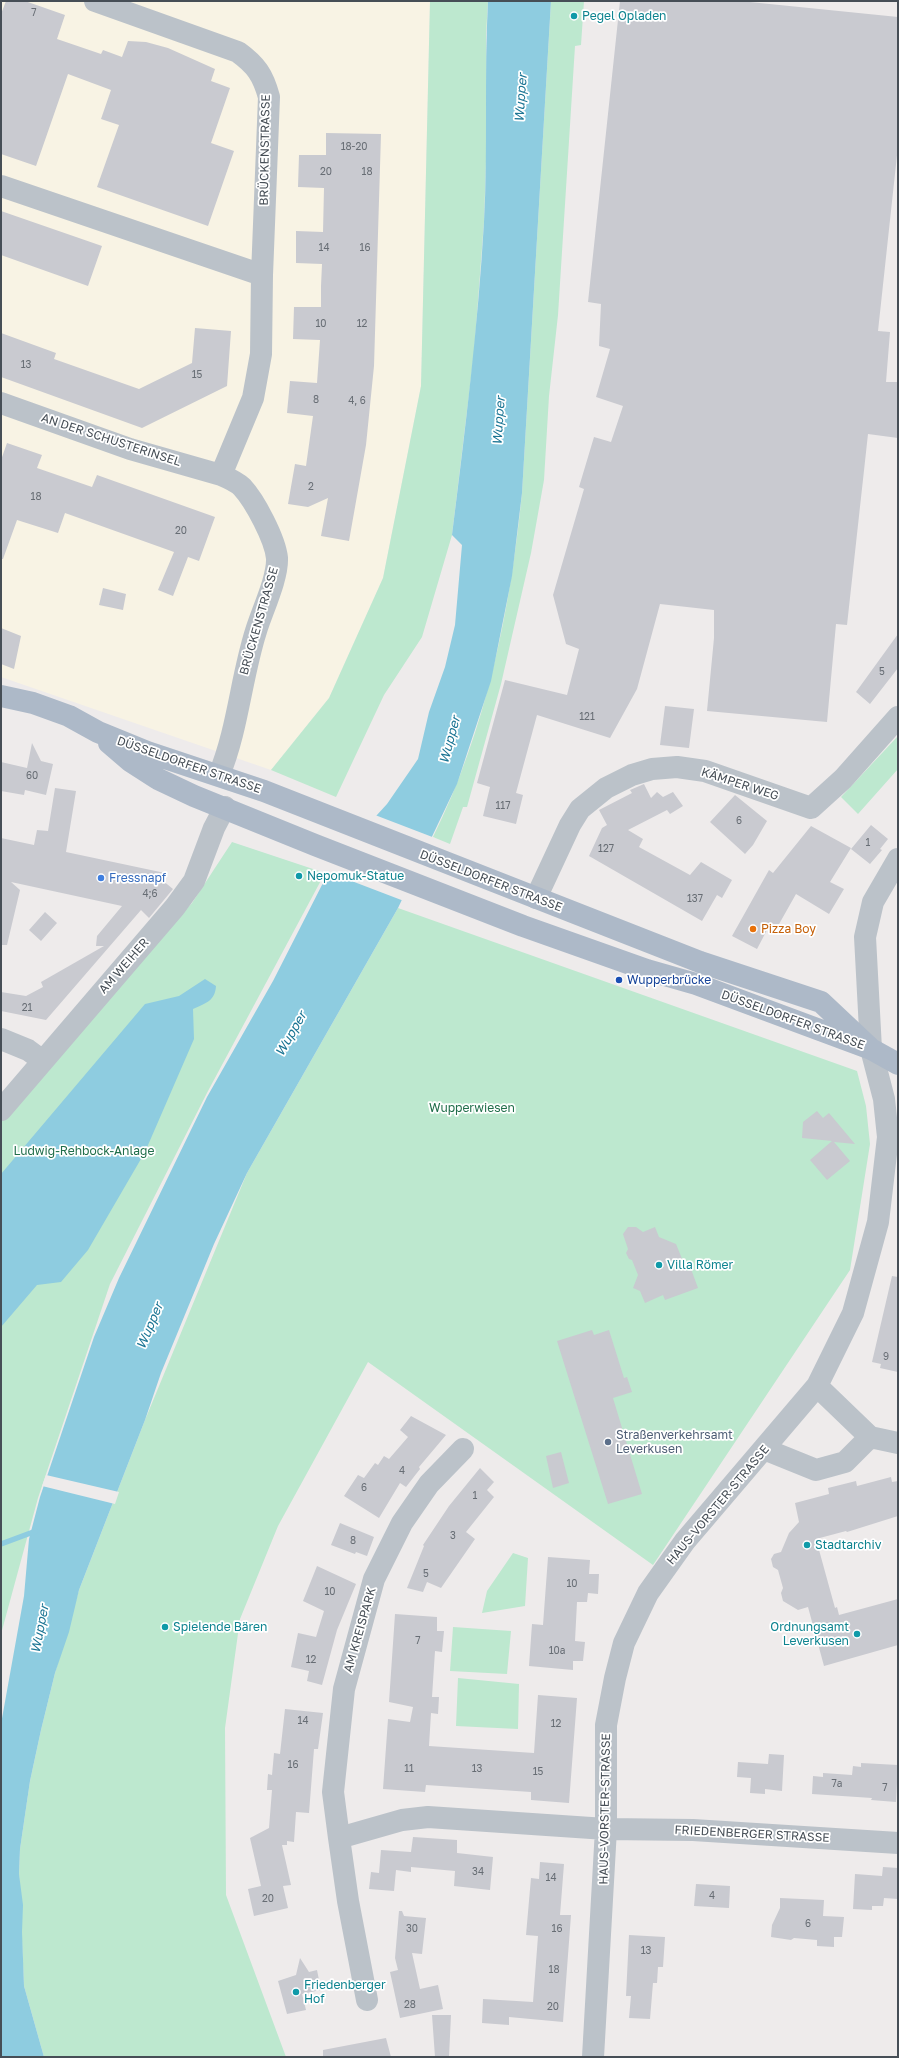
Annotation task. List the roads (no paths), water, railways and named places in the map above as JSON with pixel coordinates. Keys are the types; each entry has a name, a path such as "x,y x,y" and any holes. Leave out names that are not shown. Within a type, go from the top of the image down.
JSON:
{"main road":[{"name":"DÜSSELDORFER STRASSE","path":"1,696 33,703 69,716 98,732 147,752 219,775 327,816 700,962 821,1002 871,1048"},
{"name":"DÜSSELDORFER STRASSE","path":"98,732 130,761 158,779 316,845 523,926 647,970 696,984 871,1048 898,1064"},
{"path":"523,926 536,898"}],"street":[{"path":"95,1 135,8"},
{"name":"BRÜCKENSTRASSE","path":"135,8 238,52 253,63 265,81 269,97 262,275 261,354 253,398 221,475 241,486 251,499 273,542 277,558 272,587 256,630 242,684 227,755 219,775"},
{"path":"1,186 262,275"},
{"name":"AN DER SCHUSTERINSEL","path":"1,403 130,449 221,475"},
{"name":"KÄMPER WEG","path":"536,898 570,825 580,809 606,788 625,778 652,769 677,767 705,771 811,808 843,779 898,717"},
{"name":"AM WEIHER","path":"1,1110 175,907 194,881 214,828 225,807"},
{"name":"HAUS-VORSTER-STRASSE","path":"593,2057 606,1829 606,1725 612,1687 624,1643 648,1593 685,1541 817,1386 853,1313 878,1222 893,1130 871,1048 865,937 873,902 898,859"},
{"path":"1,1039 28,1050 43,1061"},
{"path":"817,1386 870,1437 898,1443"},
{"path":"764,1449 816,1470 845,1462 870,1437"},
{"name":"AM KREISPARK","path":"367,2000 348,1901 333,1792 344,1689 374,1579 402,1523 429,1484 463,1449"},
{"path":"339,1838 402,1820 428,1818 606,1829"},
{"name":"FRIEDENBERGER STRASSE","path":"606,1829 693,1830 898,1842"}],"water":[{"name":"Wupper","path":"488,1 551,1 522,493 512,576 491,681 457,784 398,908 247,1173 214,1244 161,1373 145,1420 79,1590 69,1632 55,1673 41,1730 30,1781 20,1849 19,1874 23,1905 22,1932 24,1986 44,2057 1,2057 1,1724 24,1596 29,1539 40,1497 94,1337 119,1278 207,1097 273,981 325,879 355,839 387,804 418,759 429,712 445,667 455,625 462,545 452,535 471,379 484,222"},
{"path":"205,979 216,986 214,995 209,1001 193,1009 194,1039 145,1152 88,1250 61,1282 37,1285 1,1327 1,1174 145,1004 179,996"}],"waterway":[{"path":"1,1544 36,1531"}],"place":[{"name":"Pegel Opladen","path":"574,16"},
{"name":"Nepomuk-Statue","path":"299,876"},
{"name":"Fressnapf","path":"101,878"},
{"name":"Pizza Boy","path":"753,929"},
{"name":"Wupperbrücke","path":"619,980"},
{"name":"Villa Römer","path":"659,1265"},
{"name":"Straßenverkehrsamt Leverkusen","path":"608,1442"},
{"name":"Stadtarchiv","path":"807,1545"},
{"name":"Spielende Bären","path":"165,1627"},
{"name":"Ordnungsamt Leverkusen","path":"857,1634"},
{"name":"Friedenberger Hof","path":"296,1992"}],"park label":[{"name":"Wupperwiesen","path":"472,1108"},
{"name":"Ludwig-Rehbock-Anlage","path":"84,1151"}]}
